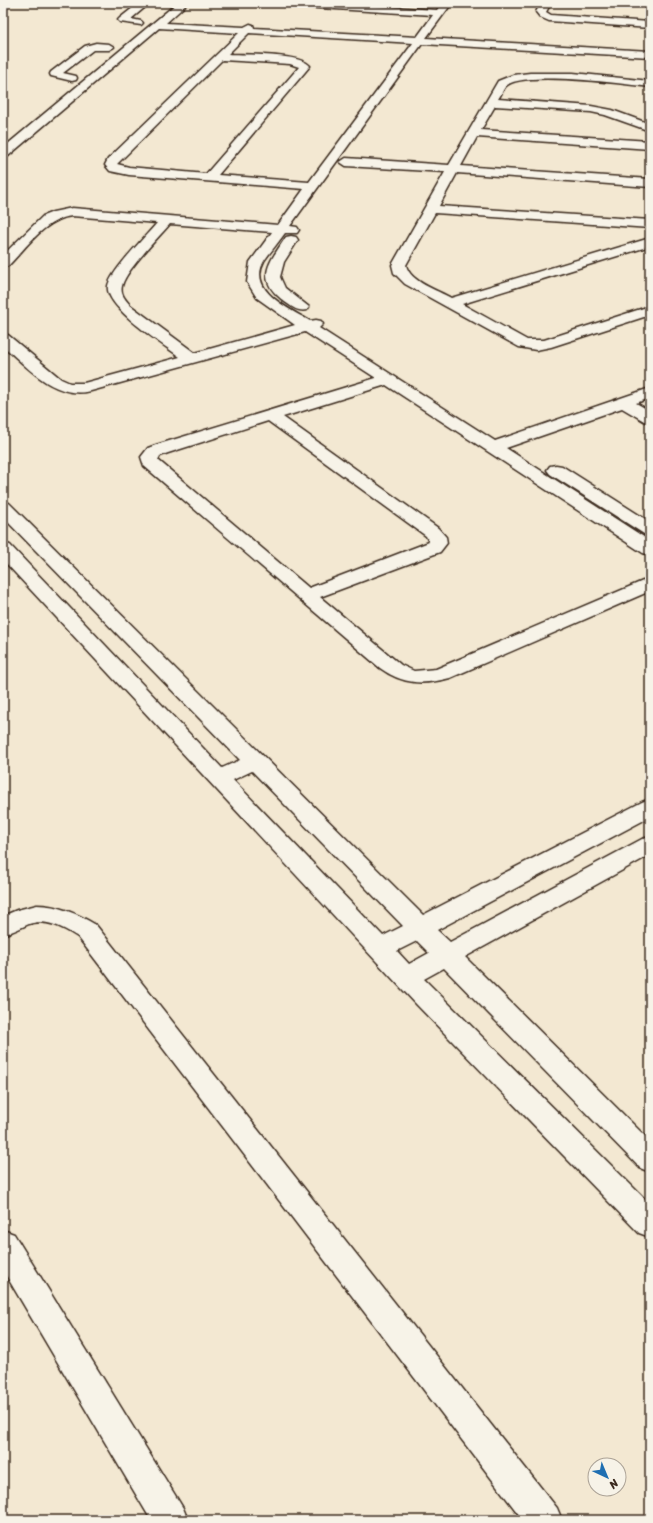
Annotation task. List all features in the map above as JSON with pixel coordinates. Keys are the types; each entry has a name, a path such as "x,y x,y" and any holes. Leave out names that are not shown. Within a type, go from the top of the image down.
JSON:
{"street":[{"path":"144,36 130,33 142,21 123,20 145,3"},
{"path":"3,154 8,145 184,3"},
{"path":"286,3 443,8 427,39 346,162 310,213"},
{"path":"459,3 427,39 312,186 257,262 253,273 254,284 261,294 388,379 506,445 650,549"},
{"path":"546,3 541,12 549,18 650,25"},
{"path":"159,23 650,54"},
{"path":"248,28 112,162 111,165 114,168 129,172 312,186"},
{"path":"99,56 120,39"},
{"path":"427,39 650,50"},
{"path":"72,78 55,74 89,48 96,46 109,47"},
{"path":"209,178 305,66 300,63 290,61 219,57"},
{"path":"61,86 83,69"},
{"path":"650,84 619,80 529,75 507,79 502,83 399,265 402,273 410,281 524,344 546,344 650,310"},
{"path":"491,102 591,109 608,112 650,128"},
{"path":"474,133 650,145"},
{"path":"346,162 650,183"},
{"path":"431,209 650,224"},
{"path":"3,263 45,221 60,213 72,212 281,229 300,227 274,264 272,274 275,284 283,294 451,403"},
{"path":"167,219 121,274 115,286 116,297 125,308 193,358"},
{"path":"450,303 650,242"},
{"path":"3,338 55,382 62,386 73,388 97,386 324,321"},
{"path":"388,379 162,449 154,452 150,457 150,462 397,672 412,677 428,678 443,674 650,584"},
{"path":"506,445 640,409 650,393"},
{"path":"270,416 437,537 438,543 433,548 308,595"},
{"path":"543,462 650,530"},
{"path":"3,507 650,1160"},
{"path":"3,549 406,977 650,1224"},
{"path":"218,778 256,762"},
{"path":"380,949 650,807"},
{"path":"406,977 650,845"},
{"path":"3,926 29,915 51,915 72,920 87,931 545,1520"},
{"path":"3,1243 171,1520"}]}
